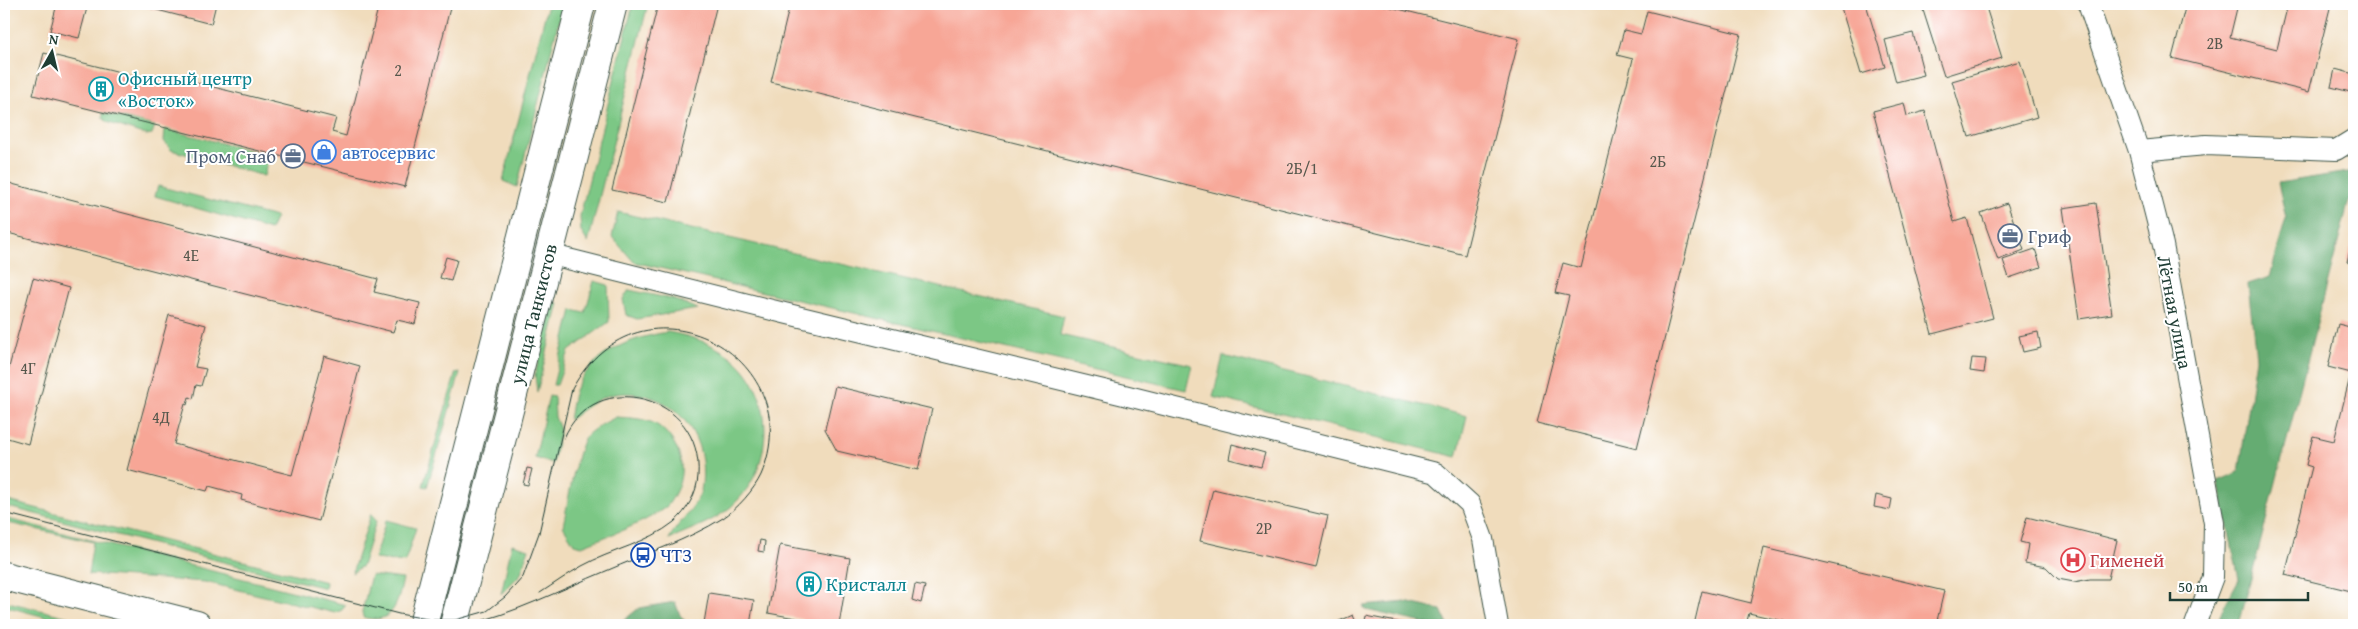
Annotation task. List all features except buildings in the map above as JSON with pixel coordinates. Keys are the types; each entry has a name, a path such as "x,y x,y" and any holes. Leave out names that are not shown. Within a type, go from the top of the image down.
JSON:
{"main road":[{"name":"улица Танкистов","path":"423,625 581,4"},
{"name":"улица Танкистов","path":"454,625 613,4"},
{"path":"520,248 548,254"},
{"path":"4,576 197,625"}],"street":[{"name":"Лётная улица","path":"2088,4 2139,151 2163,245 2214,523 2213,577 2196,625"},
{"path":"2139,151 2206,145 2336,150 2354,139"},
{"path":"548,254 793,316 1120,394 1436,474 1470,504 1483,539 1498,625"}],"green space":[{"path":"548,4 563,4 517,187 503,181"},
{"path":"633,4 648,4 588,243 581,231 580,216"},
{"path":"103,113 155,126 152,134 146,135 107,122 103,118"},
{"path":"165,129 269,155 264,176 171,150 164,141"},
{"path":"2354,171 2354,181 2239,625 2217,625 2222,610 2239,579 2218,481 2239,472 2256,358 2248,284 2270,277 2286,218 2278,183"},
{"path":"158,186 276,217 270,230 155,196"},
{"path":"618,212 1064,316 1060,335 1192,365 1186,390 634,262 612,237"},
{"path":"594,281 608,285 609,322 569,351 557,385 553,385 572,310 585,313"},
{"path":"629,290 672,299 698,309 637,319 626,315 623,299"},
{"path":"553,302 559,303 537,392 535,375"},
{"path":"668,332 701,341 731,357 745,371 756,388 762,407 765,427 764,447 759,466 750,484 738,500 715,518 669,539 695,504 702,484 702,461 698,445 692,431 683,419 673,409 660,401 631,393 615,394 602,398 590,404 569,420 577,386 585,374 604,355 628,342"},
{"path":"1223,356 1467,416 1457,457 1213,397"},
{"path":"456,372 460,373 427,487 423,486"},
{"path":"549,396 554,397 555,417 560,429 553,463 535,458"},
{"path":"616,417 639,419 660,427 673,441 677,450 680,458 681,477 666,507 657,513 625,529 582,546 574,544 563,526 581,446 590,432"},
{"path":"4,500 326,582 325,588 4,506"},
{"path":"371,514 376,521 362,566 352,573"},
{"path":"4,518 346,605 342,610 335,613 205,582 88,574 93,542 4,522"},
{"path":"386,520 416,528 405,562 374,559"},
{"path":"512,544 529,549 520,575 501,594"},
{"path":"371,575 403,579 396,604 388,615 381,618 363,617 362,612"},
{"path":"4,601 72,618 76,625 4,606"},
{"path":"675,602 680,615 688,625 622,625 623,621 639,608"},
{"path":"1405,602 1441,610 1448,625 1432,625 1366,610 1363,606"}],"tram line":[{"path":"4,513 399,614 433,620 455,620 487,611 505,597 523,577 539,533 572,389 602,351 638,332 676,330 712,340 742,363 763,394 770,433 761,475 750,493 734,510 710,526 666,546 537,601 501,615 465,625"},
{"path":"540,593 582,566 641,541 674,522 687,507 693,495 698,476 695,448 684,425 666,409 644,399 621,397 598,402 579,416 564,438"}],"place":[{"name":"Офисный центр «Восток»","path":"101,89"},
{"name":"автосервис","path":"324,152"},
{"name":"Пром Снаб","path":"293,156"},
{"name":"Гриф","path":"2010,236"},
{"name":"ЧТЗ","path":"643,555"},
{"name":"Гименей","path":"2073,560"},
{"name":"Кристалл","path":"809,584"}]}
